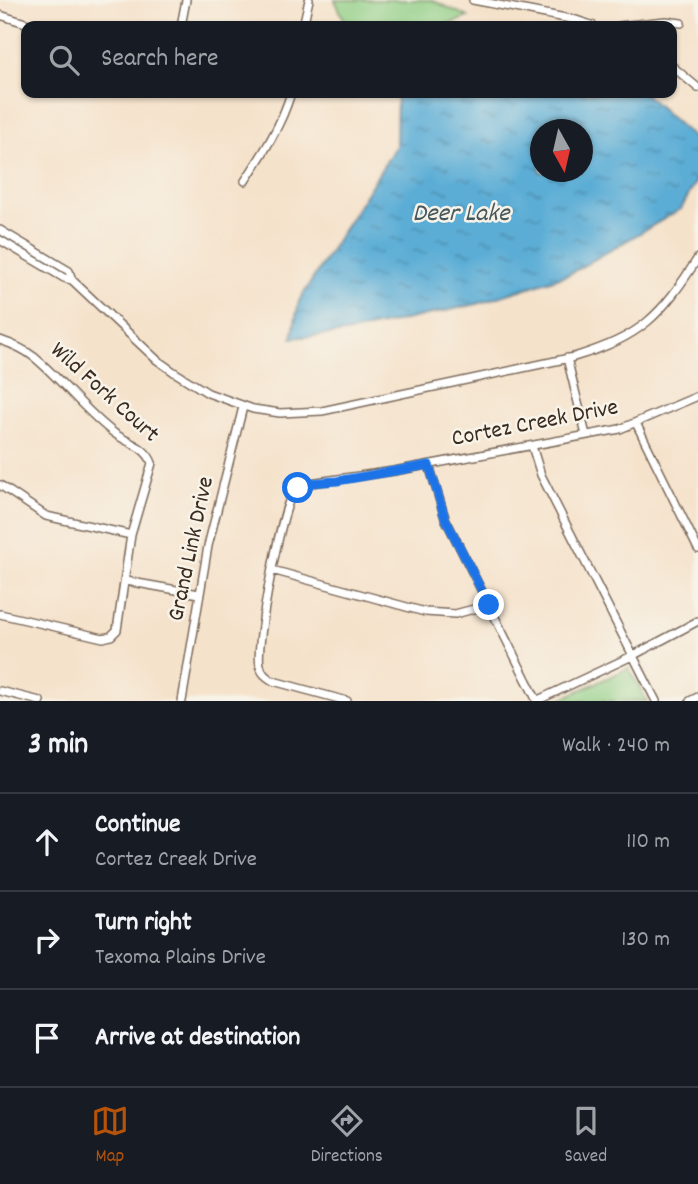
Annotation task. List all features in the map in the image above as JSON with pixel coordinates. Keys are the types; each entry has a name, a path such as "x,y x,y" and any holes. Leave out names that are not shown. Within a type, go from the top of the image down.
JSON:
{"street":[{"path":"182,21 186,0"},
{"path":"304,21 309,0"},
{"path":"473,0 579,21"},
{"path":"0,15 21,22"},
{"path":"677,22 681,23"},
{"path":"677,70 698,88"},
{"path":"245,181 271,143 289,98"},
{"path":"0,230 69,271 72,280"},
{"path":"0,240 64,278 72,280 166,366 208,393 243,407 280,413 322,411 602,348 643,326 659,313 698,258"},
{"name":"Wild Fork Court","path":"0,340 33,355 115,434 149,455 152,463 131,535"},
{"path":"567,358 586,435"},
{"name":"Cortez Creek Drive","path":"272,570 289,501 295,491 310,483 429,465 620,429 698,396"},
{"name":"Grand Link Drive","path":"182,701 199,594 243,407"},
{"path":"636,423 698,549"},
{"path":"532,446 541,475 656,701"},
{"path":"429,465 445,518 537,701 698,621"},
{"path":"0,485 46,516 131,535 117,630 111,636 103,638 0,614"},
{"path":"347,701 272,681 262,671 259,659 272,570 425,612 455,614 489,605"},
{"path":"125,580 199,594"},
{"path":"0,691 40,701"},
{"path":"690,701 698,697"}],"green space":[{"path":"335,0 432,0 468,17 457,21 345,21"},
{"path":"629,668 647,701 556,701"}],"water":[{"name":"Deer Lake","path":"397,98 650,98 698,142 698,178 681,209 569,274 477,304 345,333 292,338 299,301 396,146"}],"route":[{"path":"298,488 310,483 429,465 445,518 489,605"}]}
